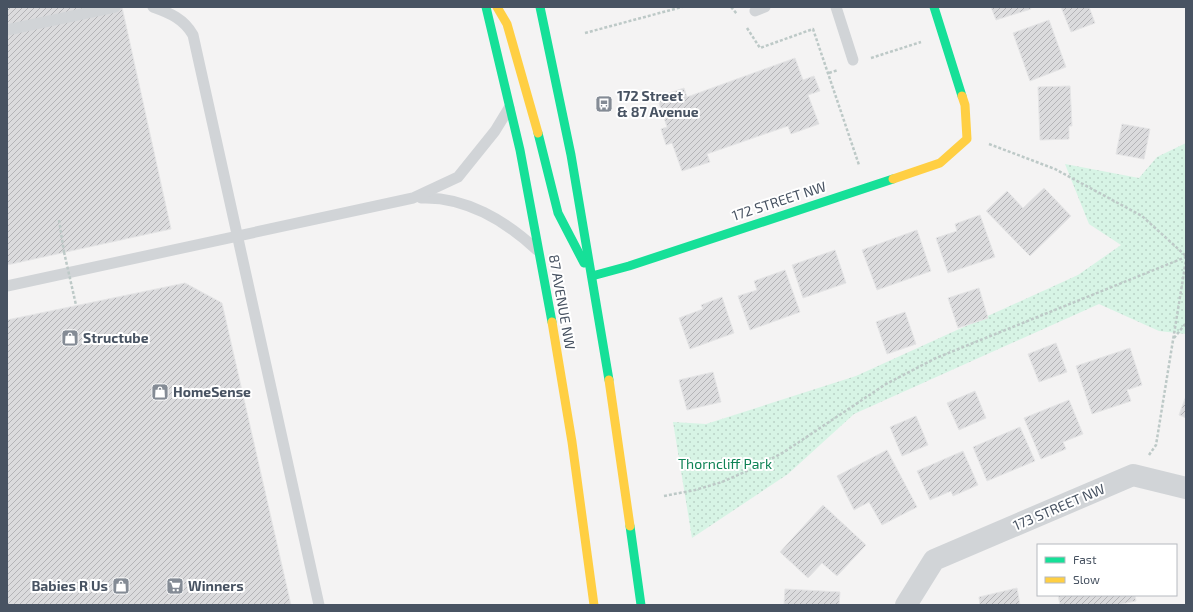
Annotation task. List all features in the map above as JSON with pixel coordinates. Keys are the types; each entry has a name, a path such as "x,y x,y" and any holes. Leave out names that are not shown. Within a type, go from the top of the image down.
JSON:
{"main road":[{"name":"87 AVENUE NW","path":"486,7 523,169 539,252 573,452 594,605"},
{"path":"497,7 507,24 523,76 558,213 572,244 592,276"},
{"path":"540,7 577,184 623,470 641,605"},
{"path":"934,7 965,105 967,138"},
{"name":"172 STREET NW","path":"592,276 940,163 967,138"}],"street":[{"path":"1133,476 1186,488"},
{"name":"173 STREET NW","path":"906,605 934,560 1133,476"}],"lane":[{"path":"7,30 115,7"},
{"path":"153,7 178,17 188,26 193,35 319,605"},
{"path":"836,7 859,60"},
{"path":"413,198 458,178 491,136 509,107"},
{"path":"7,286 413,198 437,197 457,202 478,210 508,226 539,252"}],"path":[{"path":"585,34 682,7"},
{"path":"731,7 738,16"},
{"path":"743,23 760,48 813,29 829,72 830,84 866,187"},
{"path":"859,60 943,35"},
{"path":"829,72 843,68"},
{"path":"664,496 695,490 722,482 756,467 784,452 886,384 936,358 1186,256 1142,216 1055,169 998,146 967,138"},
{"path":"59,220 64,252 76,305"},
{"path":"1133,476 1156,445 1186,260"},
{"path":"1173,340 1186,323"}],"green space":[{"name":"Thorncliff Park","path":"1186,143 1186,334 1159,331 1099,304 854,414 788,474 692,538 673,422 706,424 856,376 1078,275 1121,245 1089,224 1065,164 1139,178 1157,157"}],"building":[{"path":"7,7 122,7 171,229 7,265"},
{"path":"991,7 1030,7 1031,9 996,20"},
{"path":"1061,7 1089,7 1095,23 1071,32"},
{"path":"1049,20 1066,67 1030,81 1013,33"},
{"path":"795,58 803,80 814,76 820,91 808,95 819,124 791,134 788,126 707,154 710,162 682,171 672,143 666,145 661,129 667,127 657,97 684,88 687,97"},
{"path":"1070,86 1072,126 1069,126 1069,139 1040,140 1038,87"},
{"path":"1122,124 1150,129 1144,159 1116,154"},
{"path":"1044,188 1071,216 1030,256 986,211 1007,191 1023,208"},
{"path":"980,215 995,257 948,273 936,238 957,231 955,224"},
{"path":"917,230 931,271 877,290 862,250"},
{"path":"835,250 846,283 803,298 792,265"},
{"path":"785,270 800,312 750,330 738,296 757,290 754,281"},
{"path":"185,283 222,303 291,605 7,605 7,320"},
{"path":"979,288 988,318 958,328 948,298"},
{"path":"722,297 734,333 690,349 679,318 703,309 701,305"},
{"path":"905,312 916,344 887,354 876,322"},
{"path":"1056,343 1067,372 1039,382 1028,354"},
{"path":"1130,348 1142,385 1127,390 1131,401 1092,414 1076,366"},
{"path":"713,372 721,402 687,410 679,380"},
{"path":"975,391 986,418 959,430 947,403"},
{"path":"1186,396 1186,418 1179,415"},
{"path":"1069,400 1083,434 1063,442 1066,449 1041,459 1024,418"},
{"path":"916,416 928,445 902,456 890,427"},
{"path":"1020,427 1035,461 987,481 973,447"},
{"path":"887,450 917,507 882,525 869,502 854,510 837,476"},
{"path":"963,451 978,485 953,496 951,491 930,500 917,471"},
{"path":"823,505 866,545 837,576 822,563 808,578 780,552"},
{"path":"1017,588 1020,605 980,605 979,597"},
{"path":"785,589 840,592 839,605 784,605"},
{"path":"1058,596 1135,596 1136,601 1116,605 1060,605"}],"traffic: fast":[{"path":"486,7 520,150 552,322"},
{"path":"540,7 571,155 609,380"},
{"path":"934,7 962,96"},
{"path":"538,133 558,213 584,263"},
{"path":"592,276 629,266 893,179"},
{"path":"630,526 641,605"}],"traffic: slow":[{"path":"497,7 507,24 538,133"},
{"path":"893,179 940,163 967,139 965,105 962,96"},
{"path":"552,322 572,442 594,605"},
{"path":"609,380 630,526"}],"place":[{"name":"172 Street & 87 Avenue","path":"604,104"},
{"name":"Structube","path":"70,338"},
{"name":"HomeSense","path":"160,392"},
{"name":"Babies R Us","path":"121,586"},
{"name":"Winners","path":"175,586"}]}
